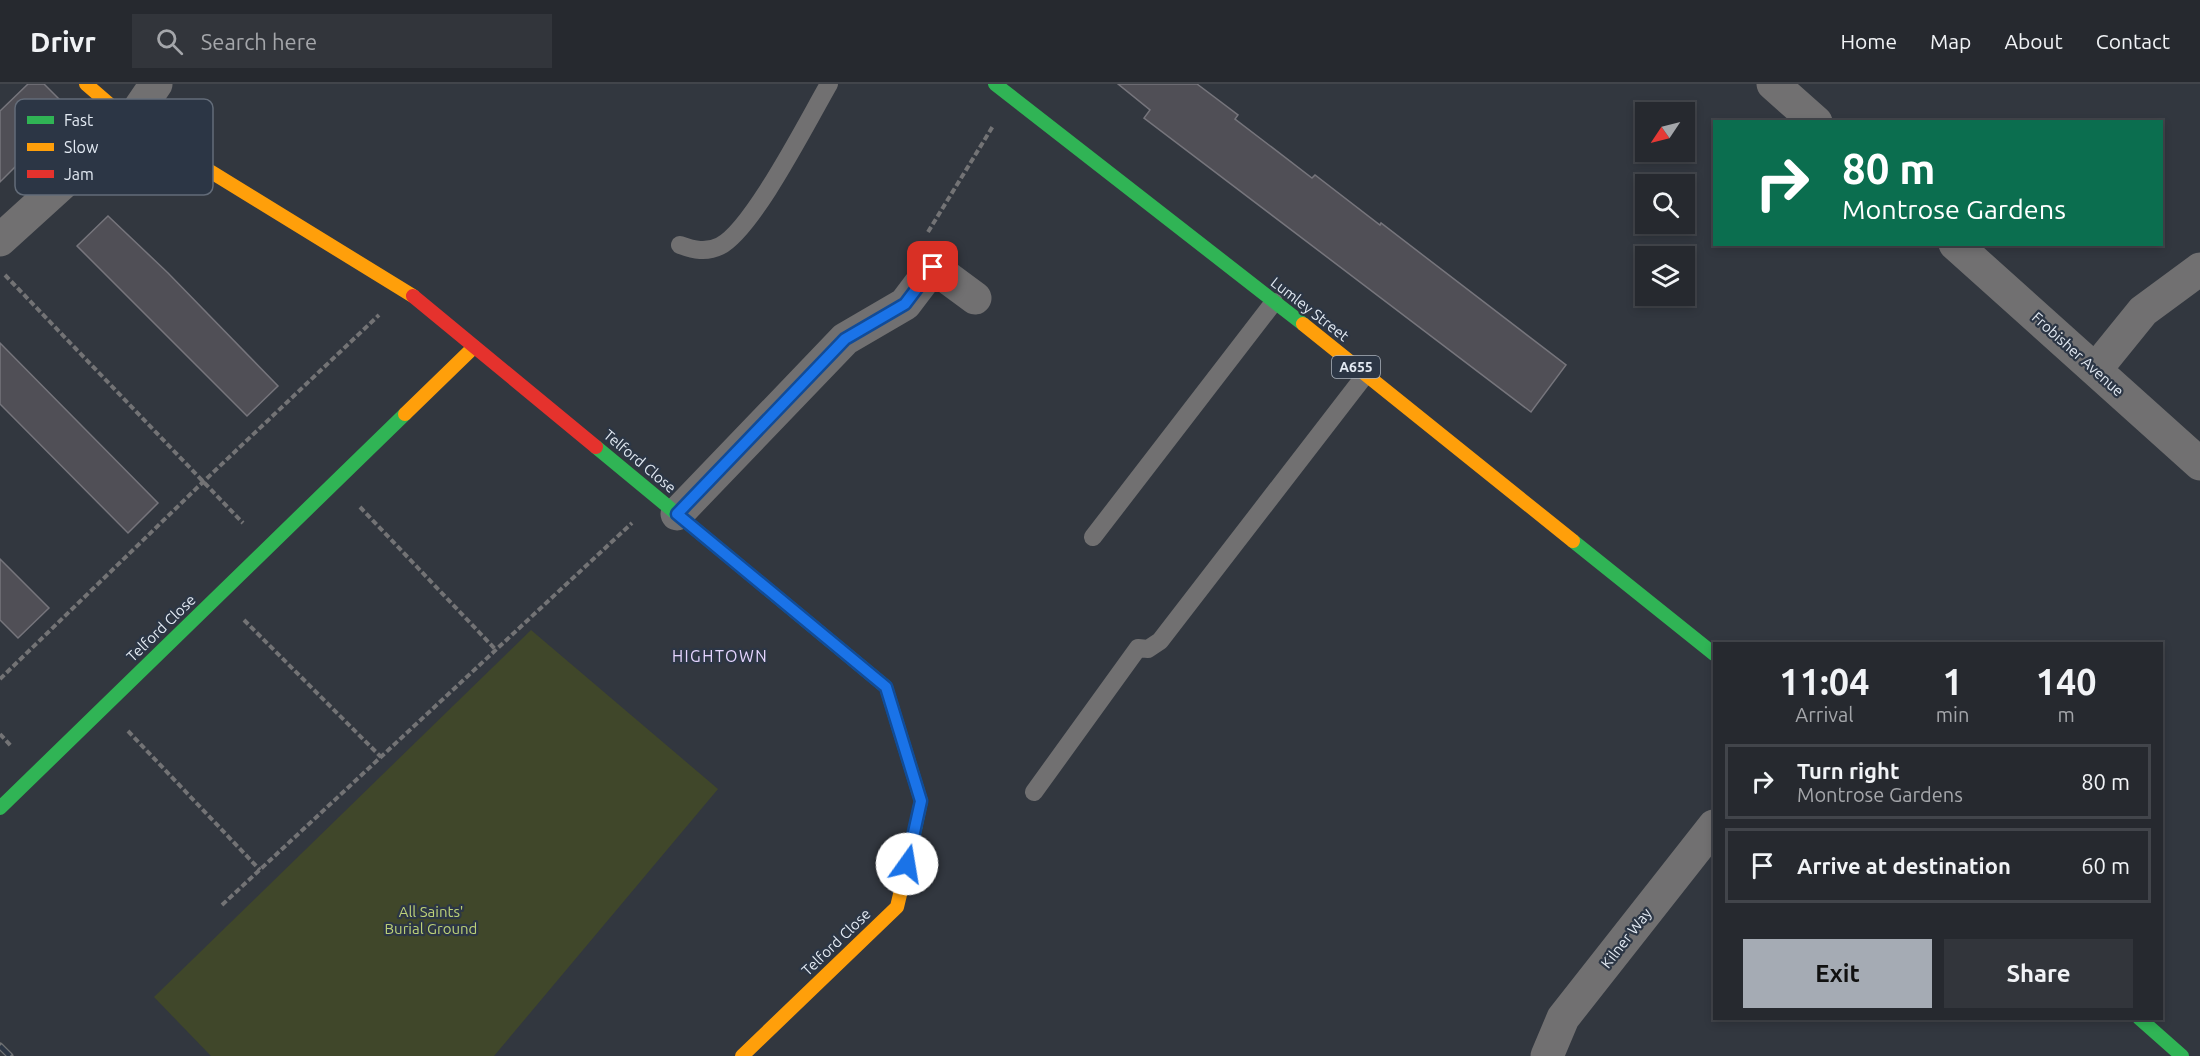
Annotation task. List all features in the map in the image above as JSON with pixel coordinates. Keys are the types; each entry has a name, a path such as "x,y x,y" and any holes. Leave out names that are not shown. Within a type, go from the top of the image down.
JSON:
{"street":[{"name":"Telford Close","path":"86,84 103,99"},
{"path":"146,99 156,84"},
{"name":"Lumley Street","path":"995,84 1366,374 1713,653"},
{"path":"1773,84 1814,120"},
{"name":"Telford Close","path":"213,173 406,290 886,687 921,801 897,907 742,1056"},
{"path":"0,240 50,195"},
{"name":"Frobisher Avenue","path":"1957,246 2200,464"},
{"path":"668,506 845,339 905,304 933,267 975,298"},
{"path":"2096,369 2143,311 2189,274 2200,268"},
{"name":"Telford Close","path":"0,808 474,346"},
{"name":"Kilner Way","path":"1547,1056 1563,1018 1713,827"},
{"path":"2141,1020 2182,1056"}],"lane":[{"path":"680,245 698,251 720,246 737,232 762,199 829,84"},
{"path":"1093,537 1274,302"},
{"path":"1034,792 1138,648 1148,649 1160,641 1366,374"}],"path":[{"path":"923,240 1010,97"},
{"path":"0,270 267,548"},
{"path":"0,679 203,482 406,290"},
{"path":"335,482 496,650"},
{"path":"222,905 496,650 668,506"},
{"path":"219,595 381,757"},
{"path":"105,706 260,870"}],"green space":[{"name":"All Saints' Burial Ground","path":"531,630 718,789 494,1056 211,1056 154,997"}],"building":[{"path":"28,84 44,84 59,99 15,99 15,167 0,182 0,111"},
{"path":"1118,84 1197,84 1238,115 1235,119 1312,178 1315,175 1380,225 1381,223 1566,365 1531,412 1144,118 1150,110"},
{"path":"108,216 168,273 278,386 247,416 77,246"},
{"path":"0,343 158,503 128,533 0,404"},
{"path":"0,559 49,608 18,638 0,620"}],"railway":[{"path":"0,1046 10,1056"}],"traffic: fast":[{"path":"995,84 1303,324"},
{"path":"0,808 405,414"},
{"path":"596,447 886,687 921,801 908,861"},
{"path":"1573,541 1713,653"},
{"path":"2141,1020 2182,1056"}],"traffic: slow":[{"path":"86,84 103,99"},
{"path":"213,173 413,296"},
{"path":"1303,324 1573,541"},
{"path":"405,414 474,347"},
{"path":"742,1056 897,907 908,861"}],"traffic: jam":[{"path":"413,296 596,447"}],"district":[{"name":"HIGHTOWN","path":"720,656"}],"route":[{"path":"907,864 921,801 886,687 677,514 845,339 905,304 933,267"}]}
